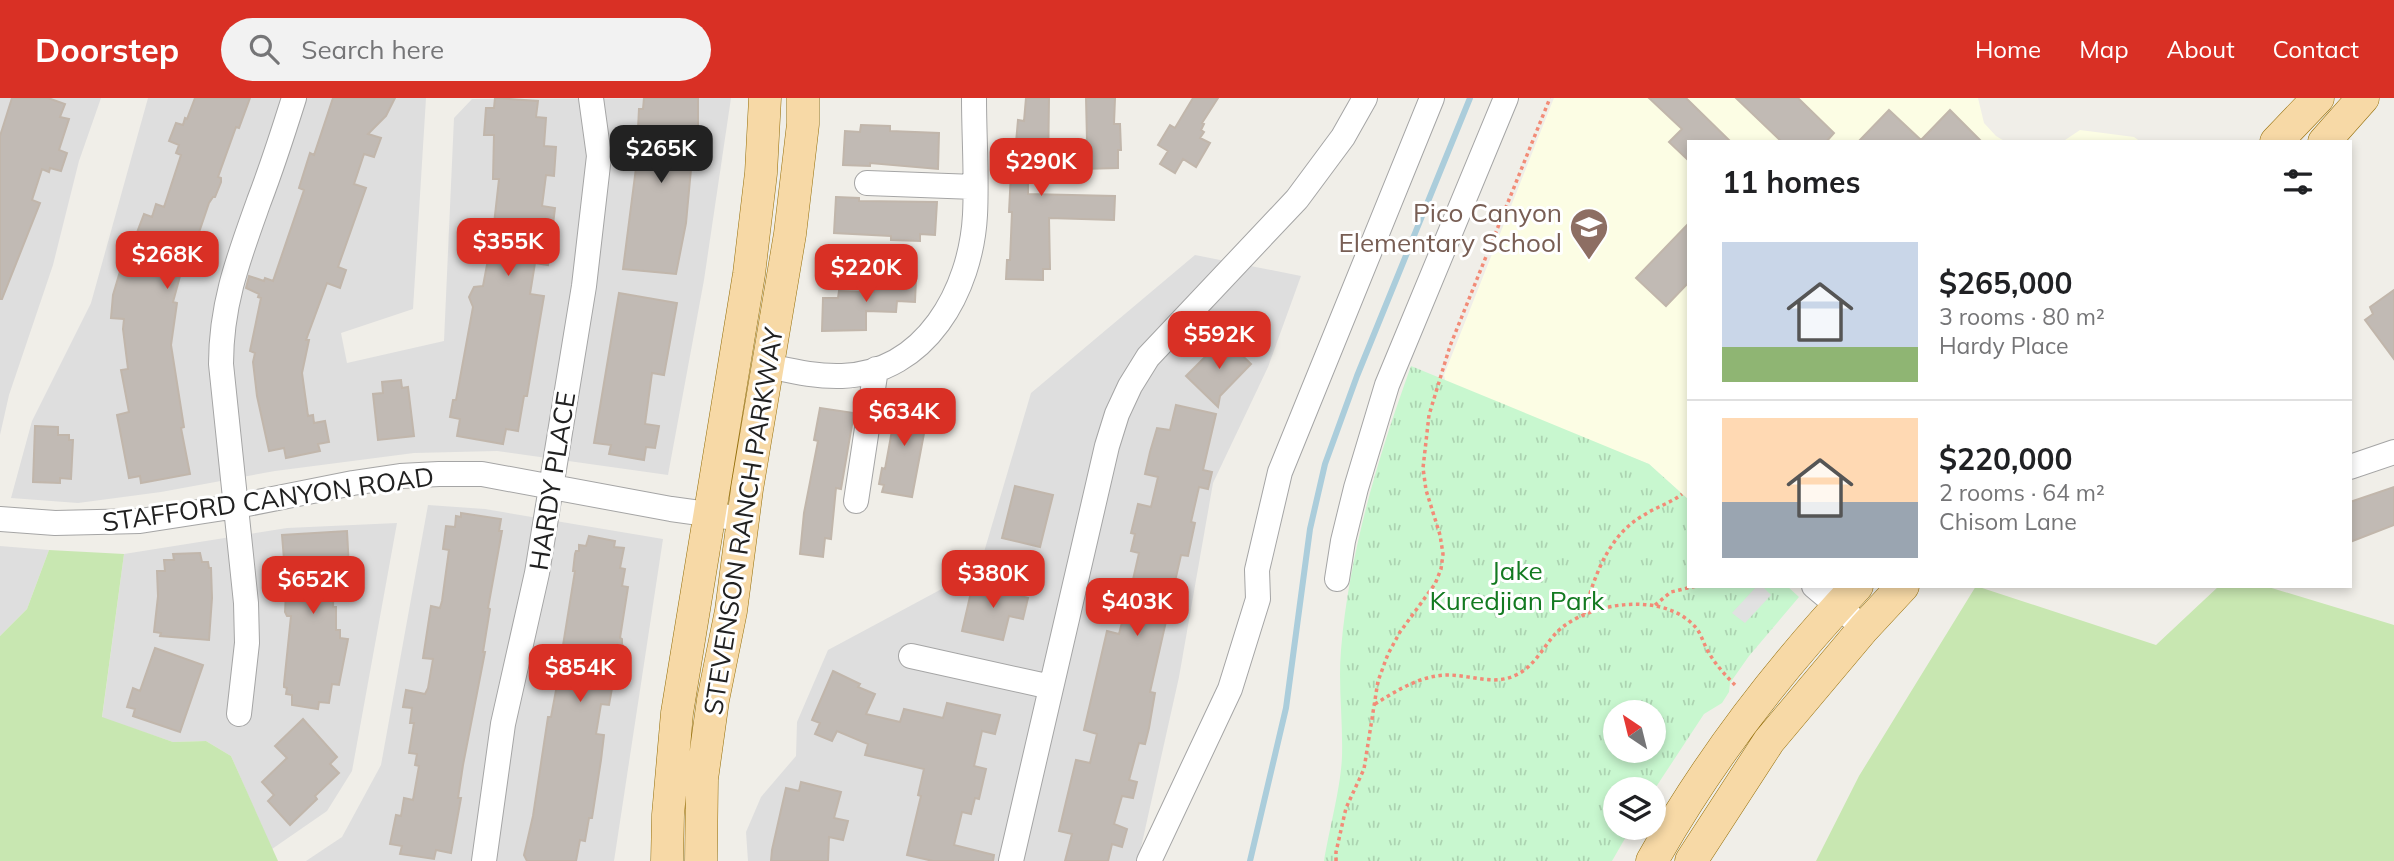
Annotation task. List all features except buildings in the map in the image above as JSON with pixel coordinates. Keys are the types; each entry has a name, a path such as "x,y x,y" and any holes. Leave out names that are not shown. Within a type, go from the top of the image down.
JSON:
{"main road":[{"name":"STEVENSON RANCH PARKWAY","path":"667,861 677,713 749,274 761,173 765,98"},
{"name":"STEVENSON RANCH PARKWAY","path":"701,861 702,779 790,234 803,124 803,98"},
{"path":"2278,140 2318,98"},
{"path":"2325,140 2363,98"},
{"path":"1691,861 1769,741 1901,588"},
{"path":"1652,861 1705,776 1755,706 1848,597"}],"street":[{"path":"239,714 247,642 237,506 221,364 221,333 234,270 294,98"},
{"name":"HARDY PLACE","path":"484,861 503,724 530,610 584,286 599,156 591,98"},
{"path":"768,366 804,373 841,376 862,374 891,363 915,348 933,330 950,307 962,284 971,255 975,217 974,98"},
{"path":"1011,861 1107,446 1117,414 1148,357 1168,332 1297,200 1343,137 1365,98"},
{"path":"1149,861 1230,689 1258,599 1257,570 1280,472 1432,98"},
{"path":"1337,579 1356,488 1387,385 1506,98"},
{"path":"867,183 975,187"},
{"path":"856,501 876,369"},
{"path":"2352,466 2394,452"},
{"name":"STAFFORD CANYON ROAD","path":"0,519 55,523 153,519 400,476 482,474 743,519"},
{"path":"1820,588 1848,597 1864,628"},
{"path":"911,656 1051,687"}],"path":[{"path":"1336,861 1350,794 1364,769 1378,681 1400,632 1435,584 1441,569 1443,554 1440,535 1426,490 1423,468 1425,436 1441,374 1550,98"},
{"path":"1584,614 1597,574 1607,552 1619,536 1645,514 1682,494"},
{"path":"1655,605 1671,592 1688,588"},
{"path":"1375,704 1398,690 1425,679 1448,675 1498,680 1516,675 1532,664 1562,627 1584,614 1628,605 1655,605 1678,614 1691,623 1722,673 1735,685"}],"shaded area":[{"path":"0,98 101,98 79,161 53,265 9,395 0,435"},
{"path":"148,98 426,98 413,309 341,333 347,363 444,341 454,118 472,99 731,98 704,280 668,475 497,451 414,453 275,471 161,492 78,503 11,498 32,421 91,303"},
{"name":"Pico Canyon Elementary School","path":"1554,98 1978,98 1984,123 2003,140 1687,140 1687,498 1649,464 1446,384 1444,375"},
{"path":"2080,130 2134,137 2138,140 2065,140"},
{"path":"1195,255 1301,276 1268,367 1213,483 1179,677 1138,861 748,861 746,832 761,797 796,756 797,722 828,650 979,569 1031,393"},
{"path":"428,505 485,509 663,539 614,861 306,861 342,837 381,765"},
{"path":"397,523 352,771 327,811 272,849 231,756 206,741 173,742 102,718 124,554 287,528"},
{"path":"0,546 49,550 27,609 0,636"},
{"path":"1755,588 1764,588 1771,595 1745,623 1732,613"}],"green space":[{"name":"Jake Kuredjian Park","path":"1411,366 1649,464 1687,498 1687,588 1789,588 1799,597 1749,656 1730,683 1729,692 1722,703 1704,714 1663,777 1603,777 1603,840 1624,840 1612,861 1324,861 1341,768 1340,663 1345,614 1376,470"},
{"path":"49,550 124,554 102,717 173,742 206,741 231,756 278,861 0,861 0,636 27,609"},
{"path":"1975,588 1982,588 2156,645 2217,588 2272,588 2394,625 2394,861 1816,861 1859,776"}],"waterway":[{"path":"1250,861 1286,708 1310,529 1325,464 1357,376 1470,98"}],"place":[{"name":"Pico Canyon Elementary School","path":"1589,261"}]}
